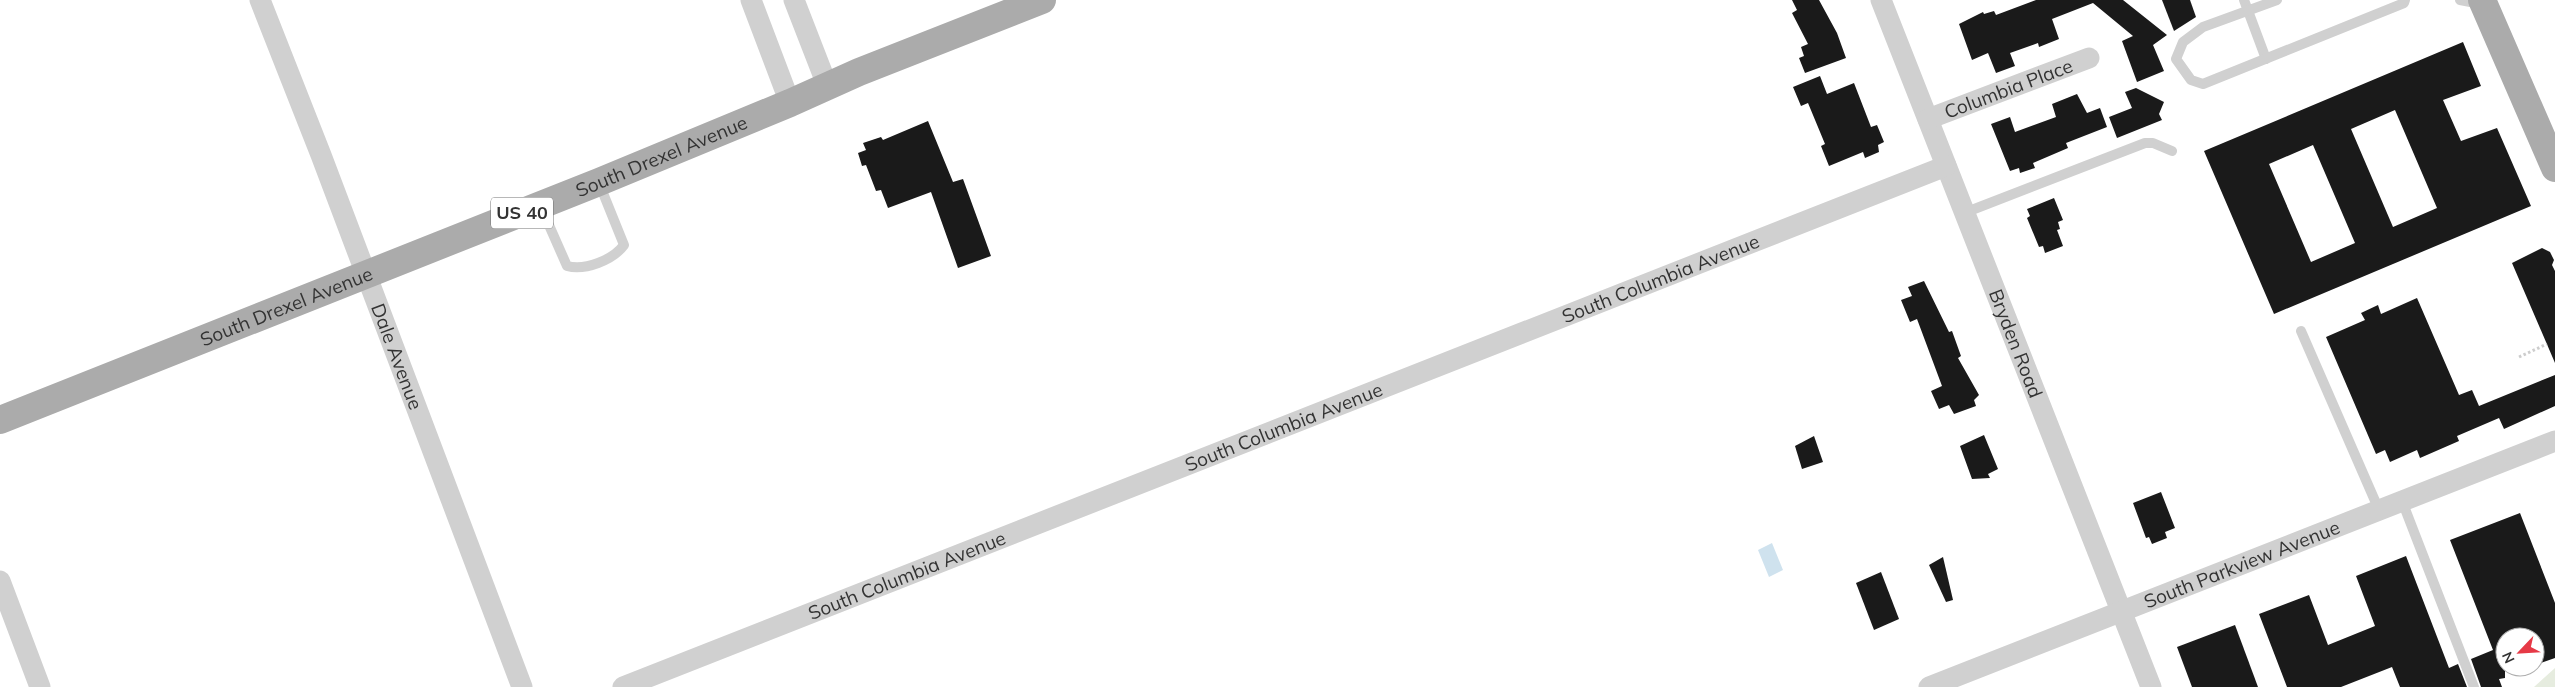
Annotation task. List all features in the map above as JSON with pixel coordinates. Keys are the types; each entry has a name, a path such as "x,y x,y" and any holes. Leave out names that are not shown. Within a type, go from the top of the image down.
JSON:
{"main road":[{"name":"South Drexel Avenue","path":"0,420 541,206 790,103 827,85 1042,0"},
{"path":"2475,2 2555,168"}],"street":[{"name":"Dale Avenue","path":"260,0 321,155 522,687"},
{"path":"751,0 790,103"},
{"path":"794,0 827,85"},
{"name":"Bryden Road","path":"1881,0 2151,687"},
{"name":"Columbia Place","path":"1928,120 2089,58"},
{"name":"South Columbia Avenue","path":"622,687 1946,166"},
{"name":"South Parkview Avenue","path":"1929,687 2555,441"},
{"path":"0,581 40,687"}],"lane":[{"path":"2244,0 2266,59"},
{"path":"2277,0 2203,27 2183,42 2176,59 2191,80 2203,84 2404,4 2405,0"},
{"path":"1964,213 2145,143 2153,143 2172,151"},
{"path":"541,206 567,266 576,269 607,258 618,253 624,245 599,182"},
{"path":"2301,331 2379,510"},
{"path":"2402,501 2474,687"}],"path":[{"path":"2519,356 2547,344"}],"shaded area":[{"path":"2555,668 2555,687 2534,687"}],"water":[{"path":"1772,543 1783,570 1769,577 1758,550"}],"building":[{"path":"1792,0 1819,0 1837,33 1846,58 1805,73 1799,58 1804,56 1801,47 1808,44 1792,13 1797,10"},
{"path":"2036,0 2123,0 2167,35 2153,45 2164,71 2137,82 2122,41 2133,36 2093,3 2052,19 2059,39 2039,47 2038,43 2010,53 2015,66 1996,73 1988,53 1972,60 1959,24 1983,12 1984,14 1994,11 1996,15"},
{"path":"2162,0 2190,0 2196,17 2174,31"},
{"path":"2463,42 2481,86 2443,100 2461,141 2497,128 2531,206 2274,314 2204,151","holes":["2395,110 2437,208 2393,227 2351,129","2313,145 2355,243 2311,262 2269,164"]},
{"path":"1820,76 1827,94 1854,83 1871,127 1877,125 1884,142 1878,145 1879,152 1865,158 1863,152 1829,166 1821,146 1825,144 1808,103 1801,106 1793,87"},
{"path":"2136,88 2164,102 2159,114 2162,120 2117,138 2109,117 2132,108 2125,92"},
{"path":"2077,94 2087,113 2100,108 2107,127 2066,143 2068,148 2033,163 2035,168 2020,173 2019,168 2010,171 1991,124 2010,117 2015,132 2056,117 2052,104"},
{"path":"928,121 953,182 963,179 991,256 958,268 931,192 888,208 881,190 876,191 866,165 862,166 858,153 866,150 863,143 881,137 883,140"},
{"path":"2054,198 2063,220 2058,222 2060,229 2057,230 2063,246 2045,253 2043,246 2039,247 2027,218 2030,216 2027,209"},
{"path":"2542,248 2550,252 2554,260 2552,265 2555,271 2555,363 2512,263"},
{"path":"1924,281 1949,332 1952,331 1961,356 1958,358 1979,395 1974,400 1976,406 1954,414 1949,405 1939,409 1931,391 1942,386 1917,319 1910,322 1901,300 1912,296 1908,287"},
{"path":"2417,298 2459,395 2472,390 2479,406 2555,375 2555,406 2504,429 2499,418 2457,436 2459,441 2420,458 2417,450 2390,462 2385,450 2376,454 2326,337 2365,320 2361,313 2378,305 2381,314"},
{"path":"1984,435 1998,469 1988,474 1990,478 1972,479 1960,446"},
{"path":"1814,436 1823,462 1802,469 1795,446"},
{"path":"2161,492 2175,528 2165,532 2167,538 2152,544 2149,537 2146,538 2133,503"},
{"path":"2520,513 2555,603 2555,658 2545,662 2545,627 2495,627 2495,677 2505,678 2499,679 2502,687 2481,687 2471,659 2493,650 2450,540"},
{"path":"2406,556 2449,668 2458,664 2467,687 2400,687 2392,667 2341,687 2287,687 2259,614 2309,595 2328,645 2375,626 2356,576"},
{"path":"1943,557 1953,600 1946,602 1929,565"},
{"path":"1881,572 1899,619 1874,630 1856,583"},
{"path":"2235,625 2258,687 2192,687 2177,647"}]}
